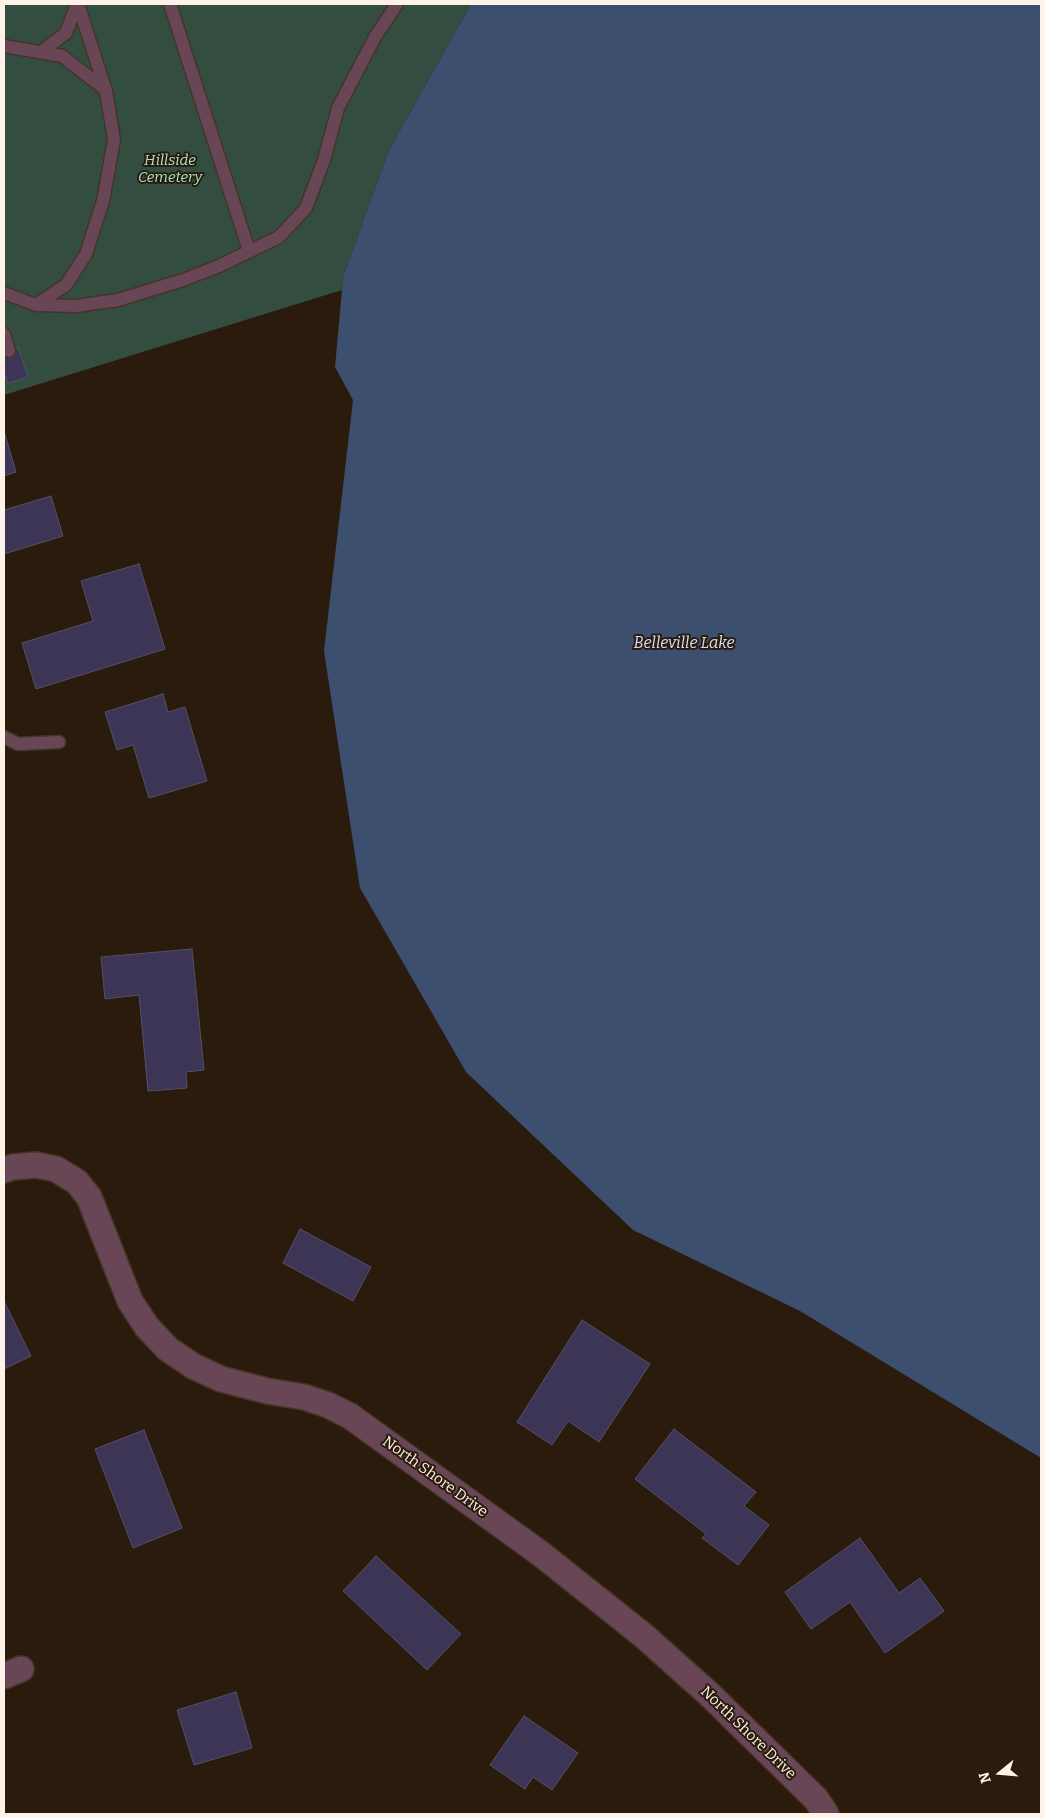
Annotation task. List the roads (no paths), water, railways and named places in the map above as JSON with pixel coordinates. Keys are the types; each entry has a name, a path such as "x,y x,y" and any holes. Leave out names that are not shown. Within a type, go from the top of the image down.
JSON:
{"street":[{"name":"North Shore Drive","path":"4,1170 32,1164 56,1169 77,1182 89,1197 130,1302 147,1327 168,1349 193,1366 221,1379 267,1391 304,1397 328,1405 350,1416 541,1554 644,1636 710,1695 816,1800 826,1814"}],"lane":[{"path":"41,52 66,32 77,4"},
{"path":"36,305 66,285 86,254 103,201 114,140 106,91 77,4"},
{"path":"170,4 250,251"},
{"path":"4,292 36,305 76,306 118,300 183,280 219,266 279,237 306,208 324,160 338,108 375,37 396,5"},
{"path":"4,46 62,56 106,91"},
{"path":"4,334 9,351"},
{"path":"4,737 18,744 59,742"}],"water":[{"name":"Belleville Lake","path":"471,4 1041,4 1041,1458 800,1311 633,1230 466,1072 360,888 324,651 353,400 335,367 344,274 389,150"}],"park label":[{"name":"Hillside Cemetery","path":"170,170"}]}
